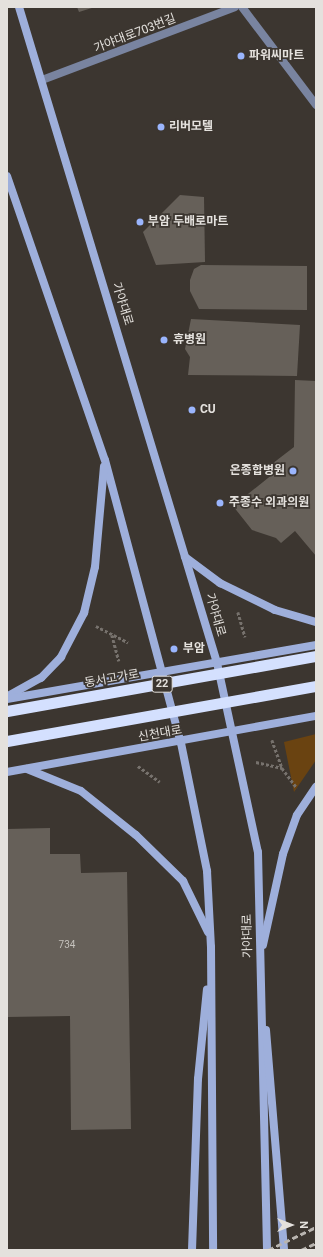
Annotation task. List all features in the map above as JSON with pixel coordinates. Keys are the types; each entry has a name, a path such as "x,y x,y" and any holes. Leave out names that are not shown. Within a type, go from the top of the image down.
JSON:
{"highway":[{"name":"동서고가로","path":"7,711 316,656"},
{"path":"7,741 316,686"}],"main road":[{"name":"가야대로","path":"20,7 217,663 258,852 267,1250"},
{"path":"7,176 105,460 181,743 207,871 211,947 214,1250"},
{"path":"7,698 41,678 61,657 84,613 95,567 105,460"},
{"path":"185,557 220,583 275,610 316,622"},
{"path":"7,698 162,673 316,645"},
{"name":"신천대로","path":"7,772 232,734 316,716"},
{"path":"27,769 81,791 136,835 183,880 207,929 211,947 198,1079 192,1250"},
{"path":"284,1250 260,958 283,854 297,815 316,787"}],"street":[{"name":"가야대로703번길","path":"42,80 234,7"},
{"path":"242,7 316,105"}],"path":[{"path":"238,612 245,637"},
{"path":"96,626 128,642"},
{"path":"112,634 119,661"},
{"path":"272,740 282,768 297,788"},
{"path":"256,762 282,768"},
{"path":"138,766 160,782"}],"shaded area":[{"path":"316,734 316,760 294,792 284,742"}],"building":[{"path":"77,7 95,7 79,12"},
{"path":"180,195 204,197 205,262 156,265 143,232"},
{"path":"201,265 307,266 307,310 199,309 190,291 190,280 194,269"},
{"path":"191,319 300,325 297,376 188,375 190,357 185,349"},
{"name":"온종합병원","path":"295,380 316,381 316,556 295,531 281,543 276,538 252,530 233,506 273,474 268,467 294,447"},
{"path":"50,828 50,854 80,854 81,873 127,872 131,1129 71,1130 70,1016 7,1017 7,829"}],"railway":[{"path":"268,1250 316,1227"},
{"path":"301,1250 316,1243"}],"place":[{"name":"파워씨마트","path":"241,56"},
{"name":"리버모텔","path":"161,127"},
{"name":"부암 두배로마트","path":"140,222"},
{"name":"휴병원","path":"164,340"},
{"name":"CU","path":"192,410"},
{"name":"온종합병원","path":"293,471"},
{"name":"주종수 외과의원","path":"220,503"},
{"name":"부암","path":"174,649"}]}
